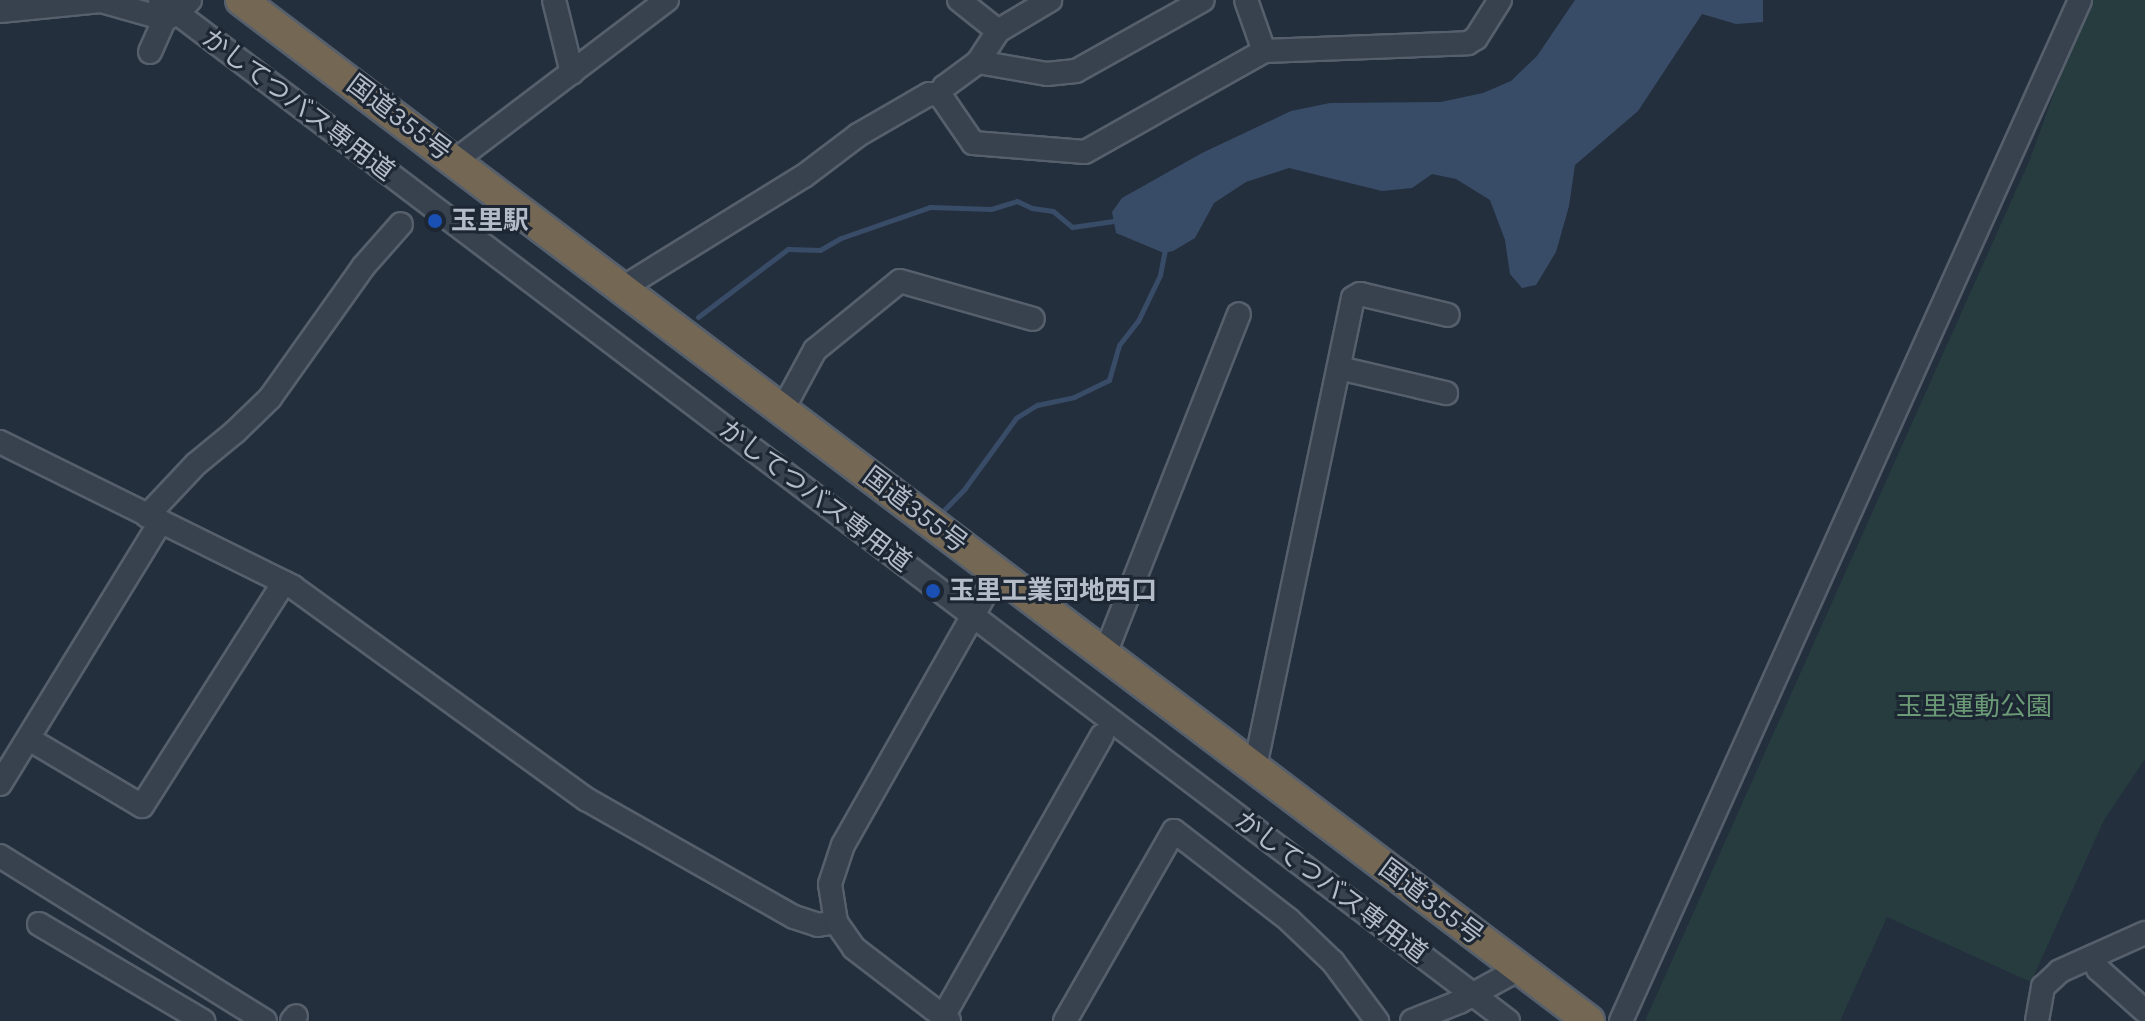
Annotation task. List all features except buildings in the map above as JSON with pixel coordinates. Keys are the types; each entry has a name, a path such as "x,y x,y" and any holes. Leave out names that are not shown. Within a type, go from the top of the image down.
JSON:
{"highway":[{"name":"国道355号","path":"241,0 624,287 1589,1021"}],"street":[{"path":"554,0 572,73"},
{"path":"456,160 667,0"},
{"path":"959,0 998,31"},
{"path":"940,95 944,87 978,62 998,31 1050,0"},
{"path":"978,62 1047,74 1076,71 1203,0"},
{"path":"1246,0 1264,51"},
{"path":"940,95 973,143 1085,152 1264,51 1468,43 1476,38 1500,0"},
{"path":"1621,1021 2080,0"},
{"name":"かしてつバス専用道","path":"0,11 29,3 114,3 173,8 974,616 1466,998 1508,1021"},
{"path":"150,52 173,8"},
{"path":"624,287 804,176 858,135 929,94 940,95"},
{"path":"0,784 29,739 154,519 196,464 270,398 363,267 401,224"},
{"path":"783,409 815,350 900,281 1033,319"},
{"path":"1255,767 1356,295 1448,315"},
{"path":"1105,654 1239,314"},
{"path":"1339,368 1446,393"},
{"path":"0,442 284,582 353,628 586,799 794,917 818,925 836,922"},
{"path":"997,573 843,845 830,884 836,922 854,948 946,1018 1102,736"},
{"path":"29,739 142,806 284,582"},
{"path":"1065,1021 1174,831 1289,920 1333,962 1377,1021"},
{"path":"0,856 265,1021"},
{"path":"39,924 203,1021"},
{"path":"2037,1021 2043,987 2060,971 2145,933"},
{"path":"2094,956 2098,969 2145,1011"},
{"path":"1412,1021 1466,998 1519,969"},
{"path":"1466,998 1482,1021"}],"green space":[{"name":"玉里運動公園","path":"2088,0 2145,0 2145,759 2104,820 2031,982 1887,917 1840,1021 1645,1021 2030,159"}],"water":[{"path":"1575,0 1763,0 1763,22 1736,24 1702,14 1638,111 1575,165 1569,206 1556,252 1536,285 1522,288 1510,274 1505,240 1490,200 1456,179 1432,174 1412,188 1382,191 1289,168 1246,182 1214,203 1195,238 1173,251 1164,253 1116,233 1112,212 1122,198 1202,153 1291,111 1330,103 1441,102 1483,93 1511,81 1537,56"}],"waterway":[{"path":"698,317 788,249 820,250 841,238 930,207 991,209 1017,201 1032,208 1053,211 1072,227 1121,220"},
{"path":"945,509 965,488 1016,418 1037,405 1074,397 1109,380 1119,345 1138,321 1160,275 1165,250"}],"place":[{"name":"玉里駅","path":"435,221"},
{"name":"玉里工業団地西口","path":"933,591"}]}
